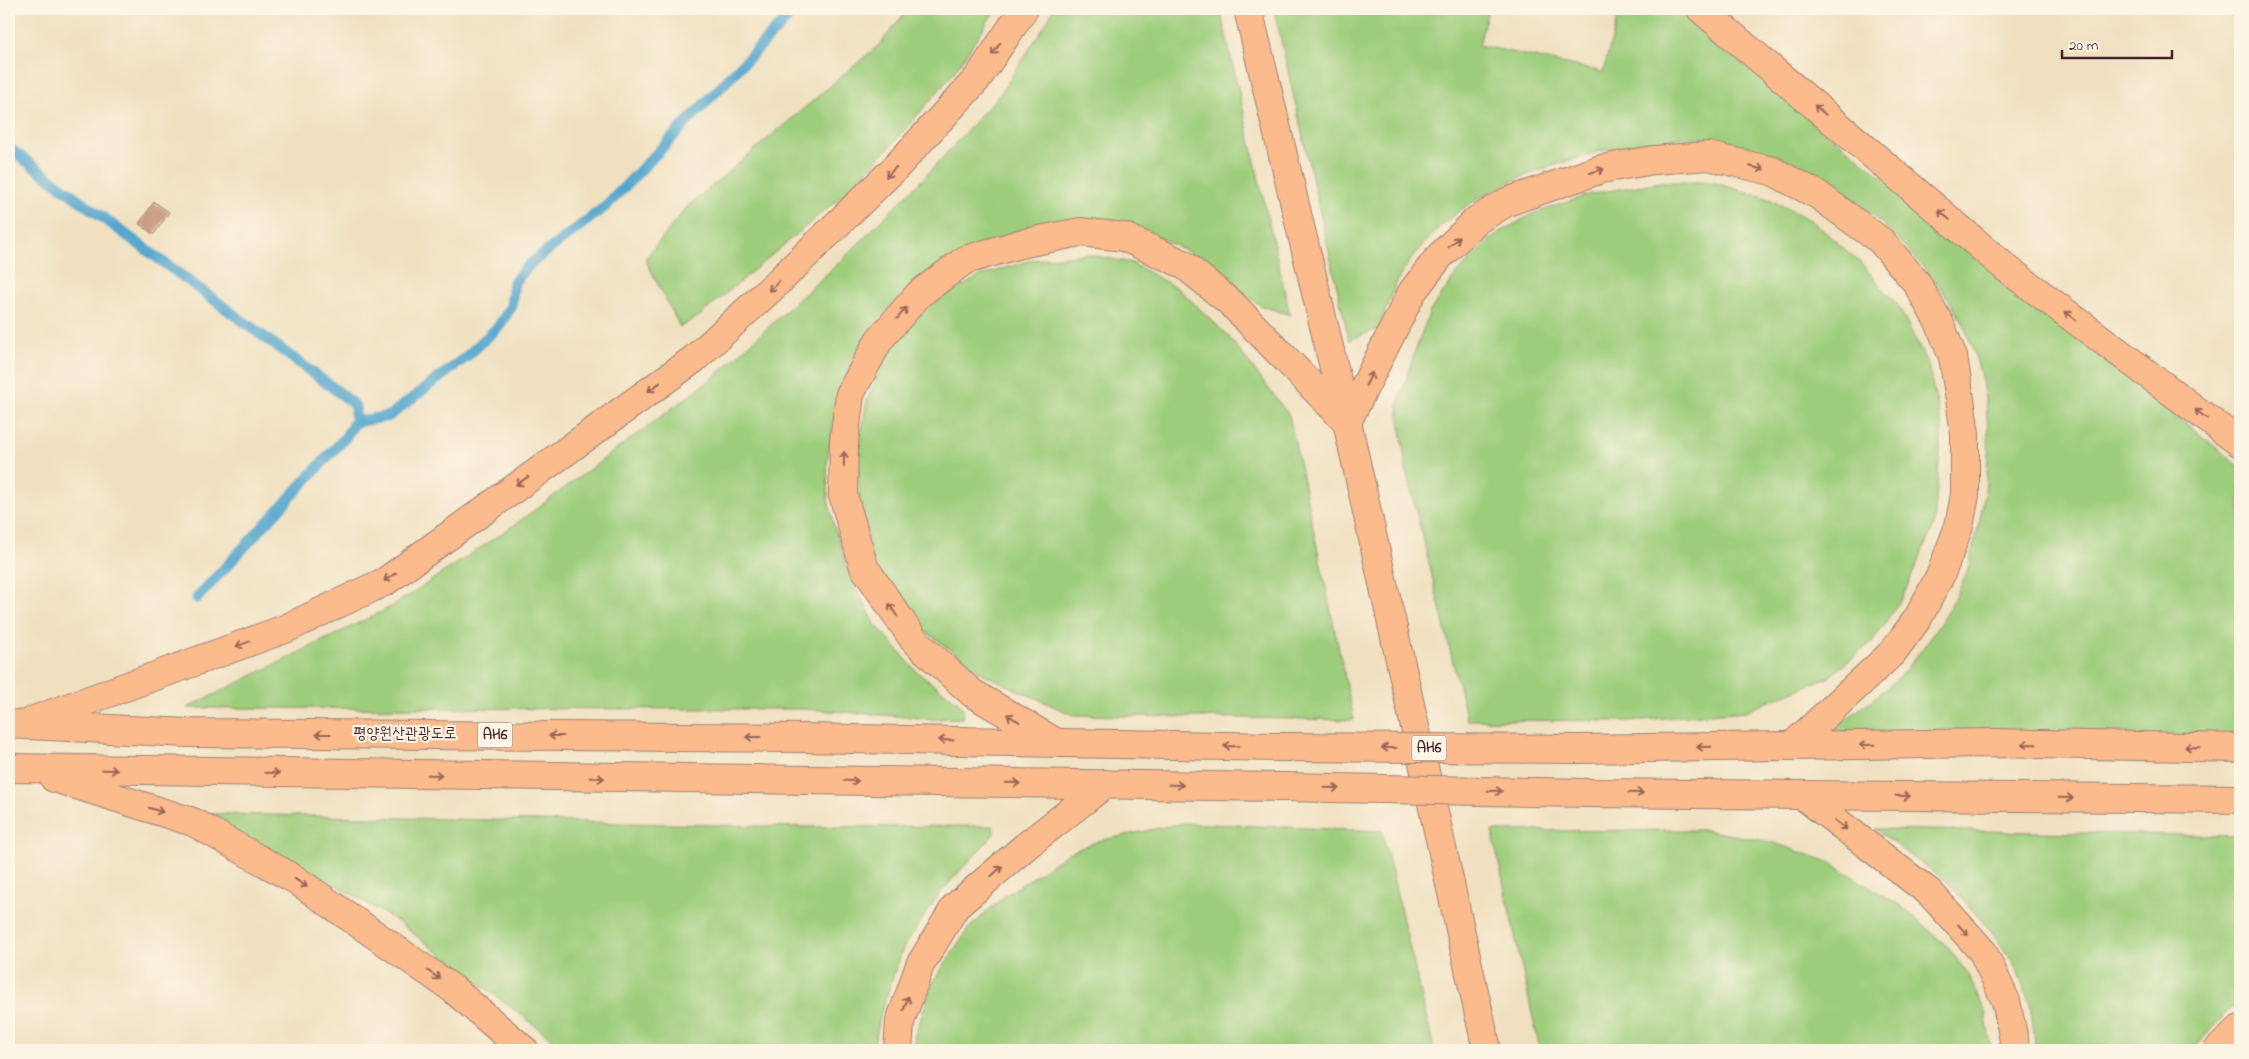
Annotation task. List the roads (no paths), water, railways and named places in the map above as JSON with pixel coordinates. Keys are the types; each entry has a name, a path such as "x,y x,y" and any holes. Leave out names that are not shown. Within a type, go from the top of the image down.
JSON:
{"main road":[{"path":"15,724 285,629 386,581 694,358 776,284 894,169 976,79 1024,9"},
{"path":"1248,9 1347,422 1487,1050"},
{"path":"1702,9 2006,268 2240,443"},
{"path":"1347,422 1412,292 1439,256 1478,220 1507,202 1601,169 1654,160 1708,156 1772,171 1818,195 1881,241 1916,282 1939,322 1953,357 1960,398 1965,434 1965,495 1959,526 1941,574 1918,618 1892,654 1792,746"},
{"path":"1054,742 972,693 914,640 864,567 843,495 844,441 850,394 878,340 919,294 965,260 1020,244 1080,232 1124,237 1183,264 1232,304 1347,422"},
{"name":"평양원산관광도로","path":"15,724 188,733 802,738 1280,748 1792,746"},
{"path":"1792,746 1992,743 2240,748"},
{"path":"18,768 1587,793 2240,799"},
{"path":"18,768 193,822 296,880 453,988 520,1048"},
{"path":"898,1050 900,1022 920,965 956,907 1026,846 1105,784"},
{"path":"1802,795 1930,893 1983,952 2006,1001 2016,1050"},
{"path":"2218,1050 2240,1029"}],"waterway":[{"path":"355,422 389,416 465,358 499,326 511,307 514,282 530,264 606,206 796,9"},
{"path":"9,148 355,406 355,422 345,438 197,598"}]}
